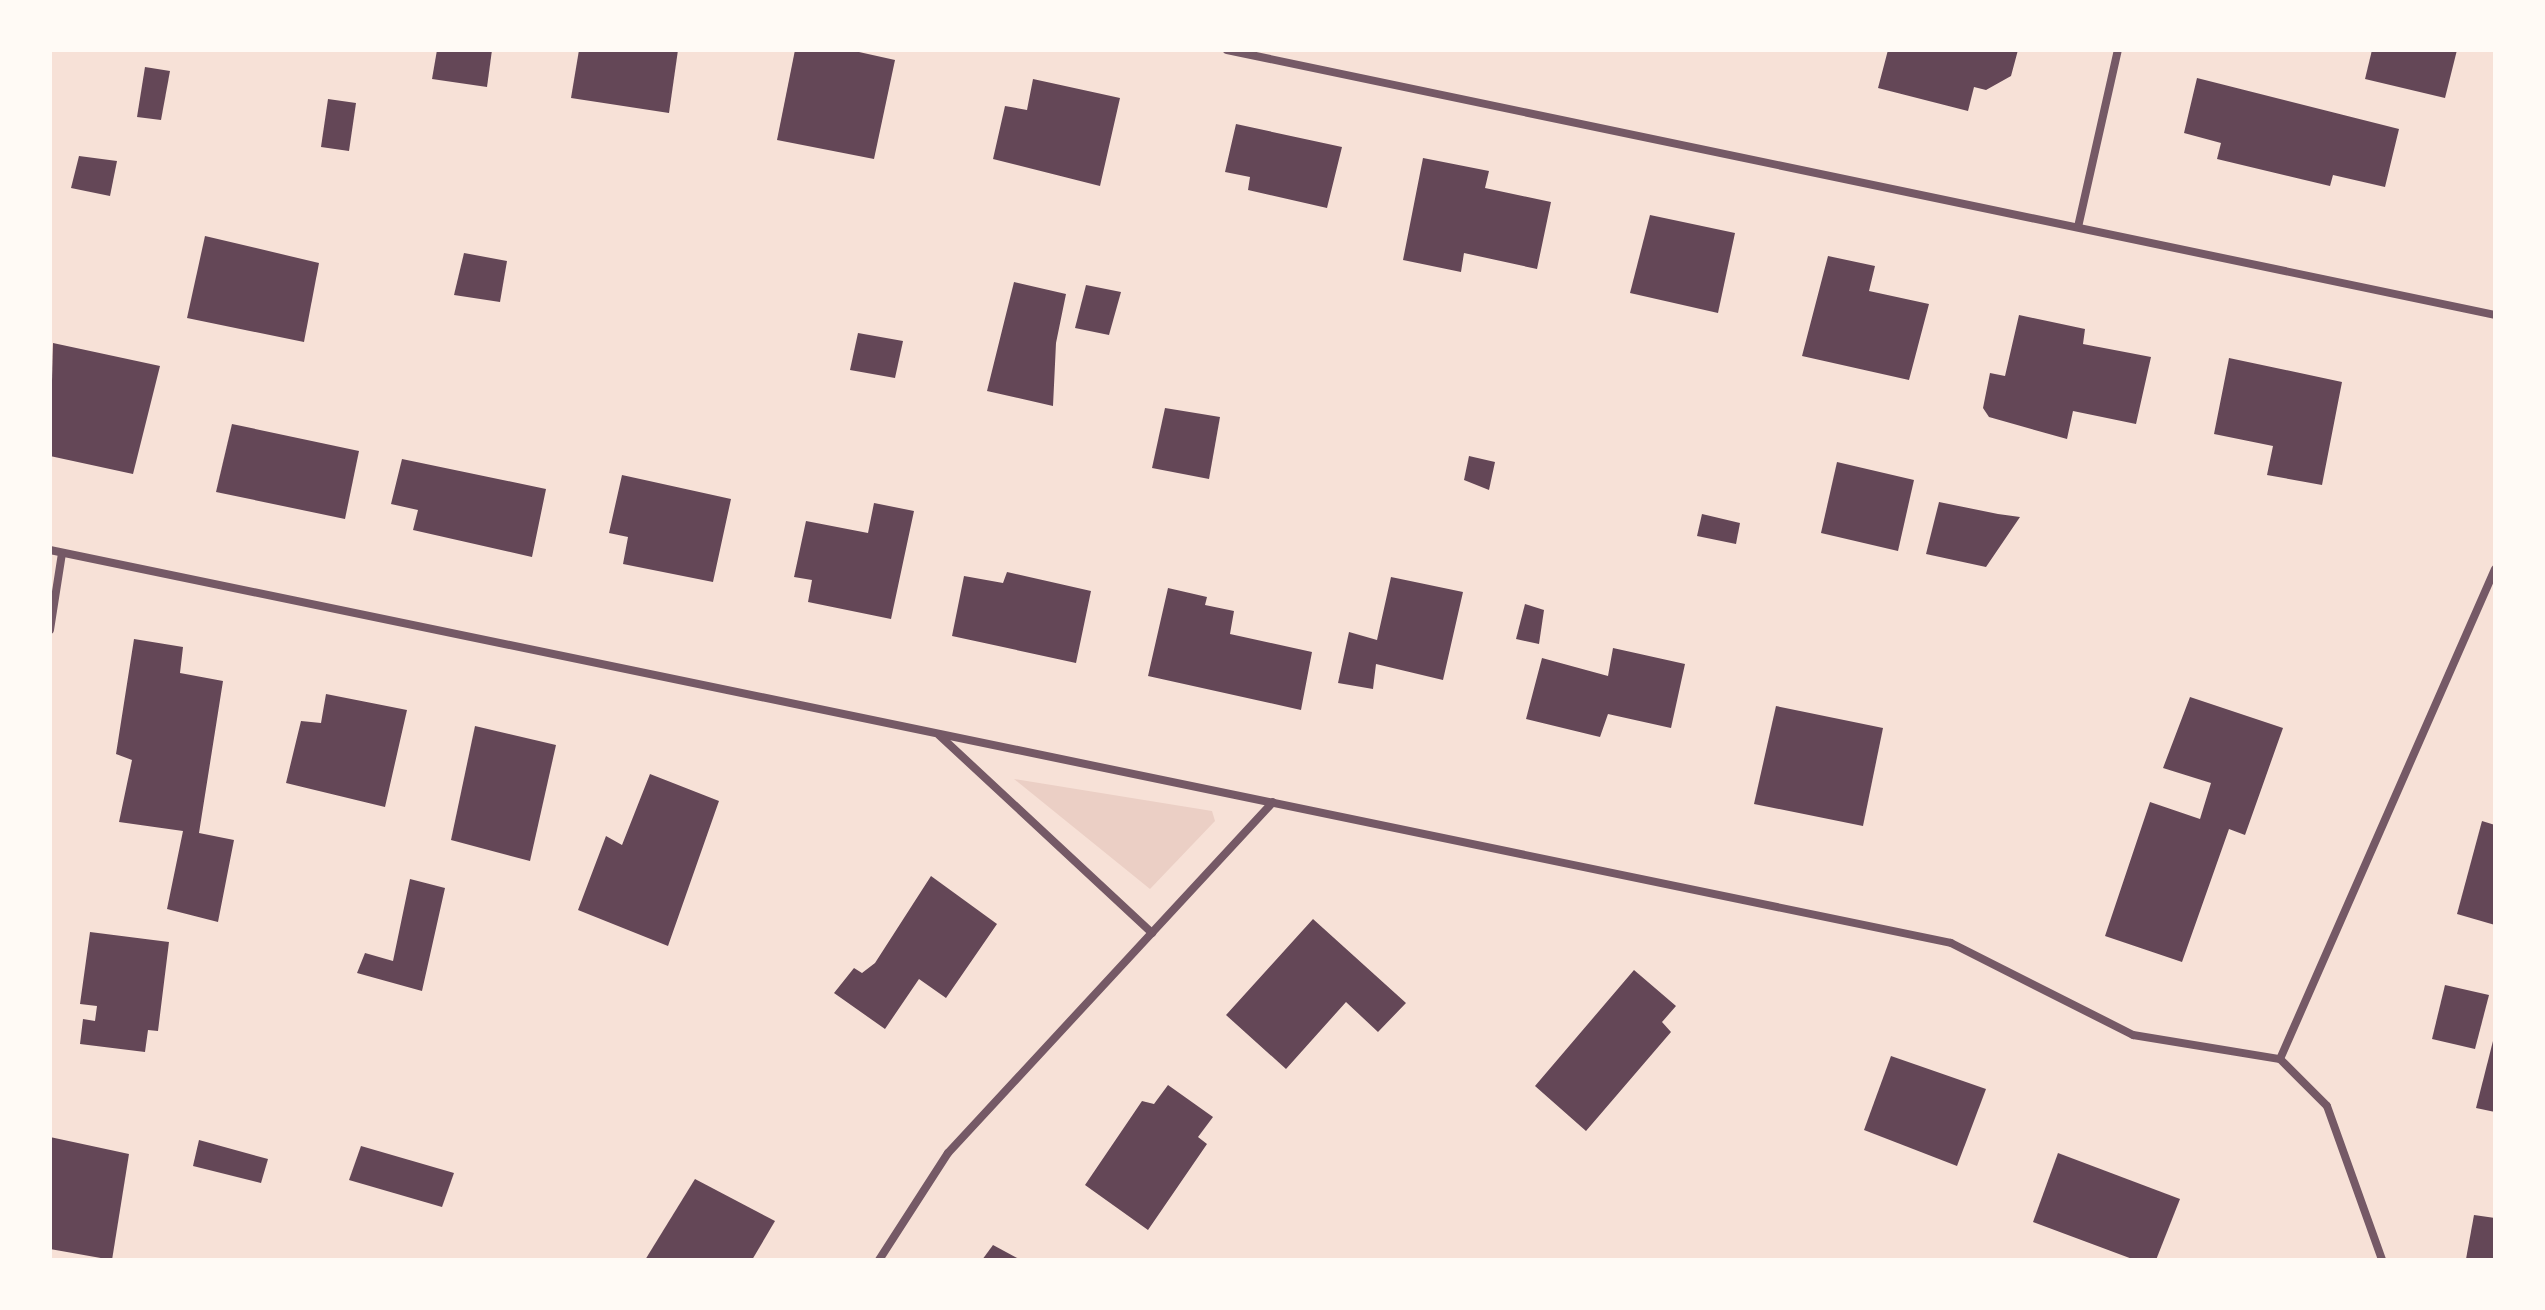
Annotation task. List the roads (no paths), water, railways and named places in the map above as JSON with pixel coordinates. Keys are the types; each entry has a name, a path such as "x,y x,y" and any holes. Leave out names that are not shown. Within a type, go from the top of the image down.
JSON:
{"street":[{"path":"1227,50 2495,315"},
{"path":"2078,227 2118,50"},
{"path":"50,550 1951,943 2133,1035 2280,1059 2327,1106 2382,1260"},
{"path":"50,630 62,553"},
{"path":"2280,1059 2495,569"},
{"path":"939,734 1152,933"},
{"path":"879,1260 948,1153 1273,802"}]}
